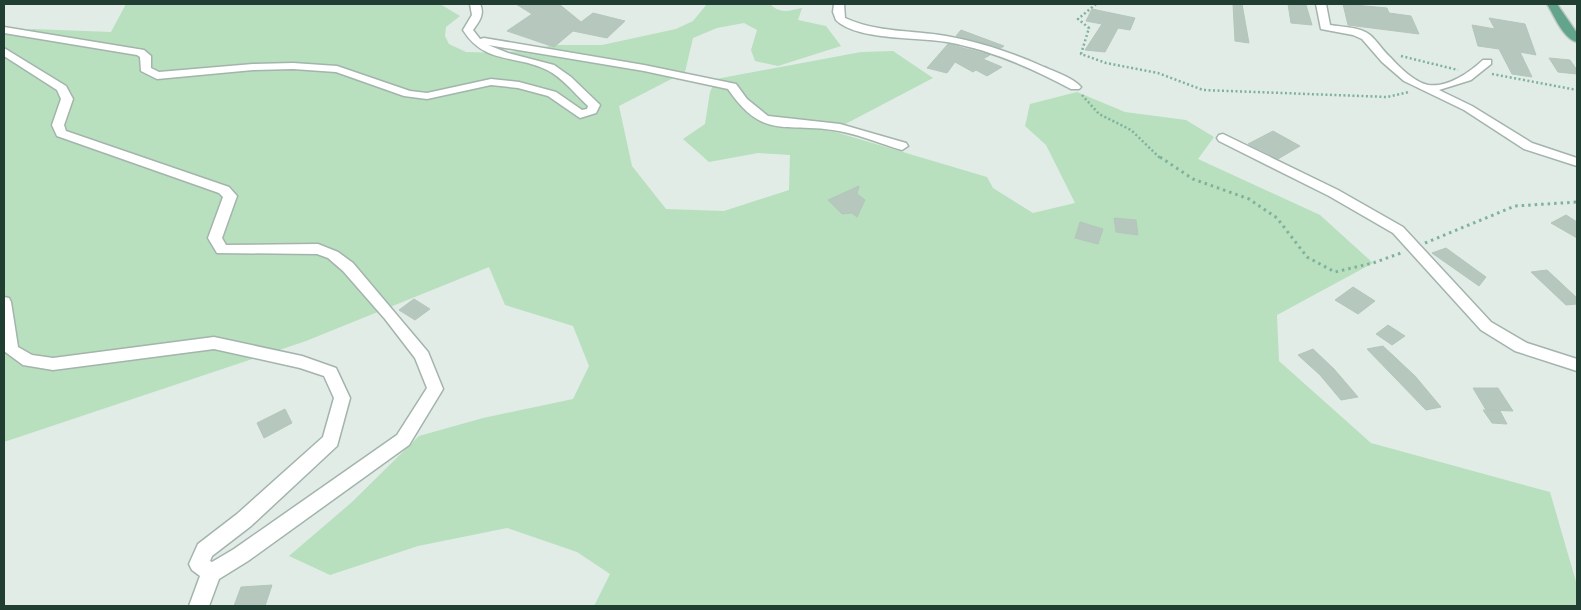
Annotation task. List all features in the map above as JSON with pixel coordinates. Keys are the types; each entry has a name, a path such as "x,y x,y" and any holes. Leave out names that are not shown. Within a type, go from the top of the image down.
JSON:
{"main road":[{"path":"1552,4 1566,27 1577,39"}],"street":[{"path":"4,30 140,52 146,56 145,70 157,76 254,67 292,66 337,69 408,94 427,96 491,82 519,85 552,94 580,114 592,111 594,105 551,68 493,52 472,40 468,30 476,19 478,8 475,4"},
{"path":"839,4 840,20 852,26 891,35 946,39 1023,60 1075,87"},
{"path":"1321,4 1325,27 1356,32 1366,37 1396,70 1426,88 1468,108 1528,146 1577,162"},
{"path":"472,40 620,63 732,86 744,106 754,115 767,121 850,130 902,146"},
{"path":"4,51 62,88 67,99 58,125 61,133 224,190 230,196 215,238 222,250 318,249 333,255 348,267 390,315 422,356 433,378 435,388 403,440 242,555 211,572 199,606"},
{"path":"1426,88 1452,85 1465,80 1487,62"},
{"path":"1223,138 1353,204 1398,230 1412,248 1486,326 1521,347 1577,365"},
{"path":"4,302 11,350 29,360 53,364 214,343 302,362 330,372 342,398 331,441 244,520 205,550 199,564 211,572"}],"path":[{"path":"1096,4 1078,18 1089,28 1081,54 1106,63 1158,73 1203,90 1387,97 1426,88"},
{"path":"1075,87 1099,114 1132,130 1166,162 1193,179 1249,199 1277,218 1307,256 1335,272 1373,263 1515,206 1577,202"}],"green space":[{"path":"126,4 440,4 460,16 446,27 445,36 449,44 466,52 503,53 556,45 602,45 676,29 693,21 707,4 770,4 784,11 802,8 798,20 826,26 841,46 778,66 755,61 751,50 757,30 744,23 717,28 693,38 685,72 619,106 632,166 666,209 724,211 789,190 790,155 758,153 709,162 683,139 705,124 710,92 716,79 861,52 893,51 933,78 832,131 987,177 993,188 1033,213 1075,203 1046,145 1025,126 1030,104 1077,92 1125,112 1186,120 1214,137 1198,159 1320,215 1373,263 1277,315 1279,361 1371,443 1550,492 1577,585 1577,606 594,606 610,574 577,552 507,528 418,546 330,575 289,556 352,502 419,436 483,418 573,399 589,366 573,326 505,305 489,267 306,341 4,442 4,33 33,29 111,32"}],"building":[{"path":"516,4 559,4 581,22 593,13 625,21 607,38 573,31 554,47 507,31 532,14"},
{"path":"1233,4 1242,4 1249,43 1235,41"},
{"path":"1288,4 1306,5 1312,25 1291,23"},
{"path":"1343,4 1387,8 1389,13 1411,16 1419,34 1348,25"},
{"path":"1092,9 1135,18 1130,30 1118,28 1105,52 1085,50 1102,24 1086,21"},
{"path":"1489,18 1525,24 1536,55 1520,52 1532,77 1512,74 1499,49 1478,46 1472,25 1495,29"},
{"path":"961,30 1004,46 1001,48 956,36"},
{"path":"948,44 990,55 983,59 1002,67 987,76 976,70 973,72 955,62 947,73 927,68"},
{"path":"1549,58 1570,60 1577,70 1577,74 1558,72"},
{"path":"1273,131 1300,146 1278,159 1248,144"},
{"path":"859,186 857,194 865,200 857,217 852,213 842,214 828,200"},
{"path":"1566,215 1577,222 1577,238 1551,223"},
{"path":"1114,218 1136,220 1138,235 1116,232"},
{"path":"1080,222 1103,229 1098,244 1075,238"},
{"path":"1446,248 1486,277 1479,286 1432,253"},
{"path":"1547,270 1577,298 1577,304 1566,305 1531,272"},
{"path":"1353,287 1375,301 1358,314 1335,300"},
{"path":"414,299 430,309 415,320 399,310"},
{"path":"1388,325 1405,336 1392,345 1376,334"},
{"path":"1383,346 1415,376 1441,407 1426,410 1367,349"},
{"path":"1313,349 1334,369 1358,397 1341,400 1320,375 1298,355"},
{"path":"1473,388 1498,388 1513,411 1486,410"},
{"path":"285,409 292,423 264,438 257,423"},
{"path":"1483,410 1500,411 1507,424 1492,423"},
{"path":"272,585 265,606 234,606 241,587"}]}
